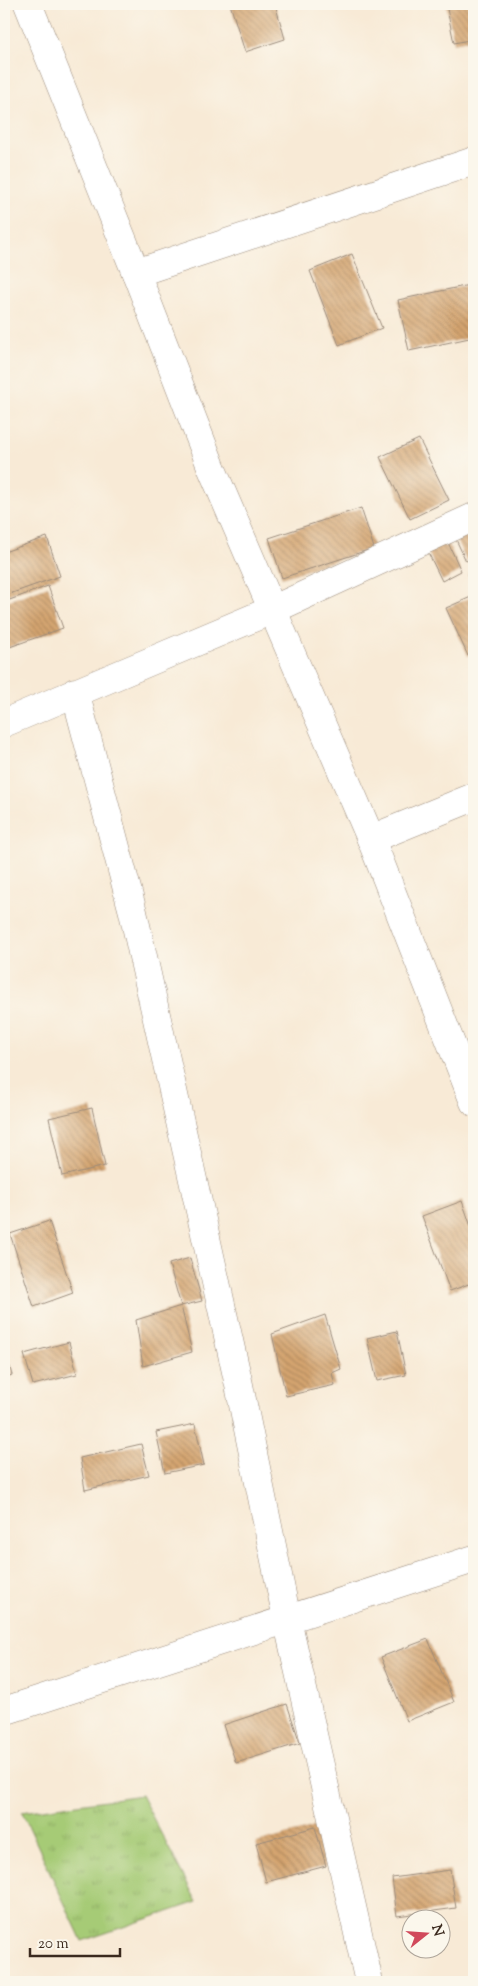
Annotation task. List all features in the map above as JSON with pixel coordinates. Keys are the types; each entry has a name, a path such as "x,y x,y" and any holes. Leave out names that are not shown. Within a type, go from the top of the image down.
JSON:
{"street":[{"path":"28,4 212,469 371,839 474,1102"},
{"path":"136,273 474,161"},
{"path":"4,723 272,610 474,517"},
{"path":"75,692 136,922 240,1385 286,1618 369,1982"},
{"path":"371,839 474,798"},
{"path":"4,1711 286,1618 474,1559"}],"green space":[{"path":"141,1795 197,1902 82,1941 22,1812"}],"building":[{"path":"230,4 275,4 285,39 245,52"},
{"path":"446,4 474,4 474,39 454,43"},
{"path":"352,254 382,328 339,345 310,271"},
{"path":"474,284 474,337 409,351 398,300"},
{"path":"419,439 449,500 410,519 380,457"},
{"path":"361,508 374,548 282,578 269,538"},
{"path":"474,521 474,557 466,561 452,531"},
{"path":"445,536 461,571 442,581 425,546"},
{"path":"47,537 60,576 4,596 4,552"},
{"path":"474,572 474,591 468,574"},
{"path":"48,586 63,628 4,649 4,602"},
{"path":"471,597 474,604 474,653 468,656 446,608"},
{"path":"92,1108 105,1166 62,1176 49,1118"},
{"path":"462,1201 474,1235 474,1282 450,1291 422,1216"},
{"path":"49,1221 73,1293 34,1307 10,1234"},
{"path":"190,1258 202,1301 181,1306 169,1264"},
{"path":"181,1306 192,1352 143,1366 136,1320"},
{"path":"325,1315 341,1369 332,1373 335,1385 286,1396 272,1334"},
{"path":"397,1331 406,1375 377,1381 367,1338"},
{"path":"69,1342 77,1374 33,1385 24,1354"},
{"path":"4,1347 12,1375 4,1378"},
{"path":"195,1424 204,1465 165,1473 156,1432"},
{"path":"141,1444 149,1475 85,1490 80,1458"},
{"path":"428,1639 454,1702 407,1721 381,1657"},
{"path":"287,1704 300,1743 236,1763 223,1725"},
{"path":"315,1827 326,1866 266,1882 256,1843"},
{"path":"450,1870 456,1908 400,1908 400,1916 397,1916 392,1878"}]}
